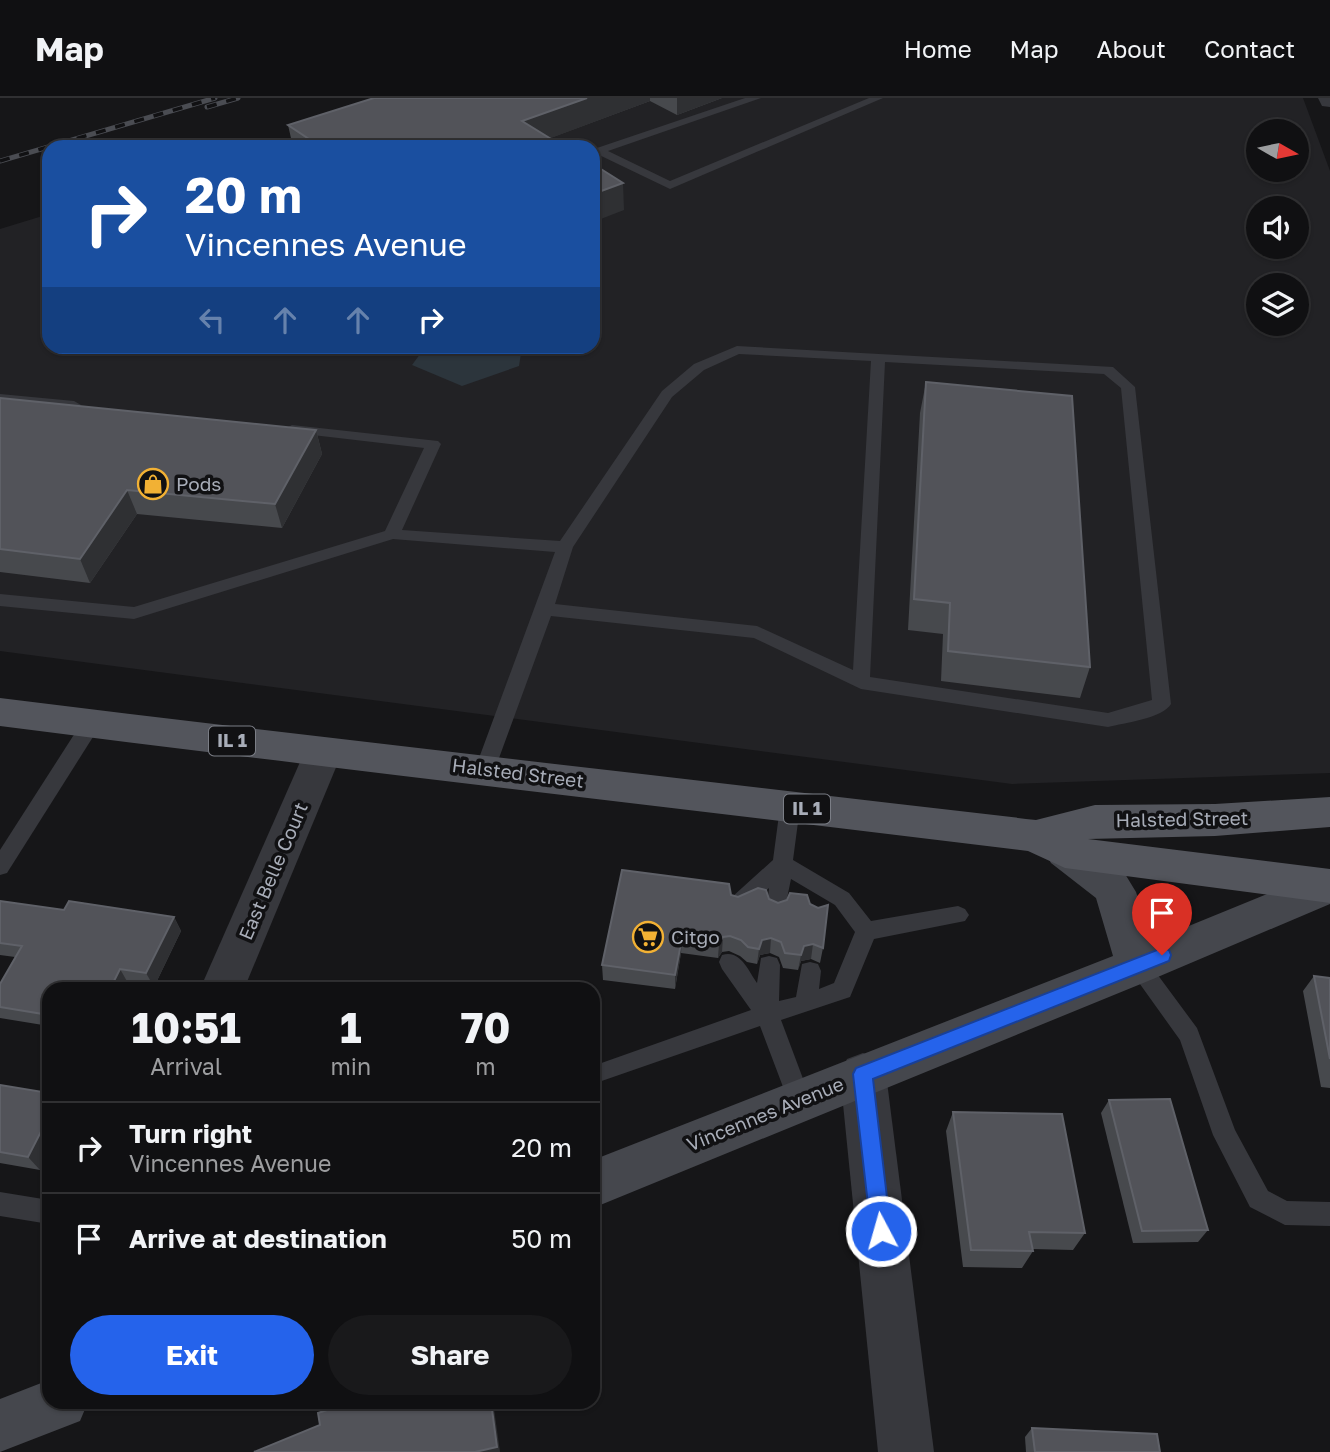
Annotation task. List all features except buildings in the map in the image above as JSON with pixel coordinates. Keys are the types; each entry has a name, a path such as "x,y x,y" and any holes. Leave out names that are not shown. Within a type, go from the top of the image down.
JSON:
{"main road":[{"name":"Halsted Street","path":"0,712 323,753 485,769 790,807 1329,887"},
{"name":"Halsted Street","path":"1051,844 1095,821 1214,820 1330,812"}],"street":[{"name":"East Belle Court","path":"225,982 323,753"},
{"path":"1051,844 1107,881 1115,892 1138,966"},
{"name":"Vincennes Avenue","path":"600,1181 1329,887"},
{"path":"863,1074 906,1452"}],"lane":[{"path":"600,150 756,98"},
{"path":"600,154 670,186 871,99"},
{"path":"485,769 545,609 565,547 667,394 699,367 737,349 1108,370 1128,387 1161,704 1139,713 1108,720 861,682 757,632 545,609"},
{"path":"861,682 878,356"},
{"path":"0,398 95,408"},
{"path":"270,426 433,444 392,534"},
{"path":"0,600 134,613 392,534 565,547"},
{"path":"0,867 91,724"},
{"path":"776,907 790,807"},
{"path":"782,864 842,899 866,931"},
{"path":"739,903 782,864"},
{"path":"817,912 820,884"},
{"path":"866,931 958,915"},
{"path":"600,1073 842,990 866,931"},
{"path":"730,962 767,1014 799,1100"},
{"path":"767,1014 769,965"},
{"path":"1138,966 1189,1035 1225,1135 1259,1199 1285,1213 1330,1214"},
{"path":"806,1004 810,971"},
{"path":"0,1204 42,1211"}],"shaded area":[{"path":"432,98 1303,98 1330,171 1330,773 1012,784 0,651 0,229 42,216 42,354 600,354 600,140 293,140"},
{"path":"420,354 521,354 519,366 462,386 412,365"}],"railway":[{"path":"72,140 215,98"},
{"path":"207,107 238,98"},
{"path":"0,161 42,149"}],"place":[{"name":"Pods","path":"153,484"},
{"name":"Citgo","path":"648,937"}],"route":[{"path":"881,1231 863,1074 1162,955"}]}
